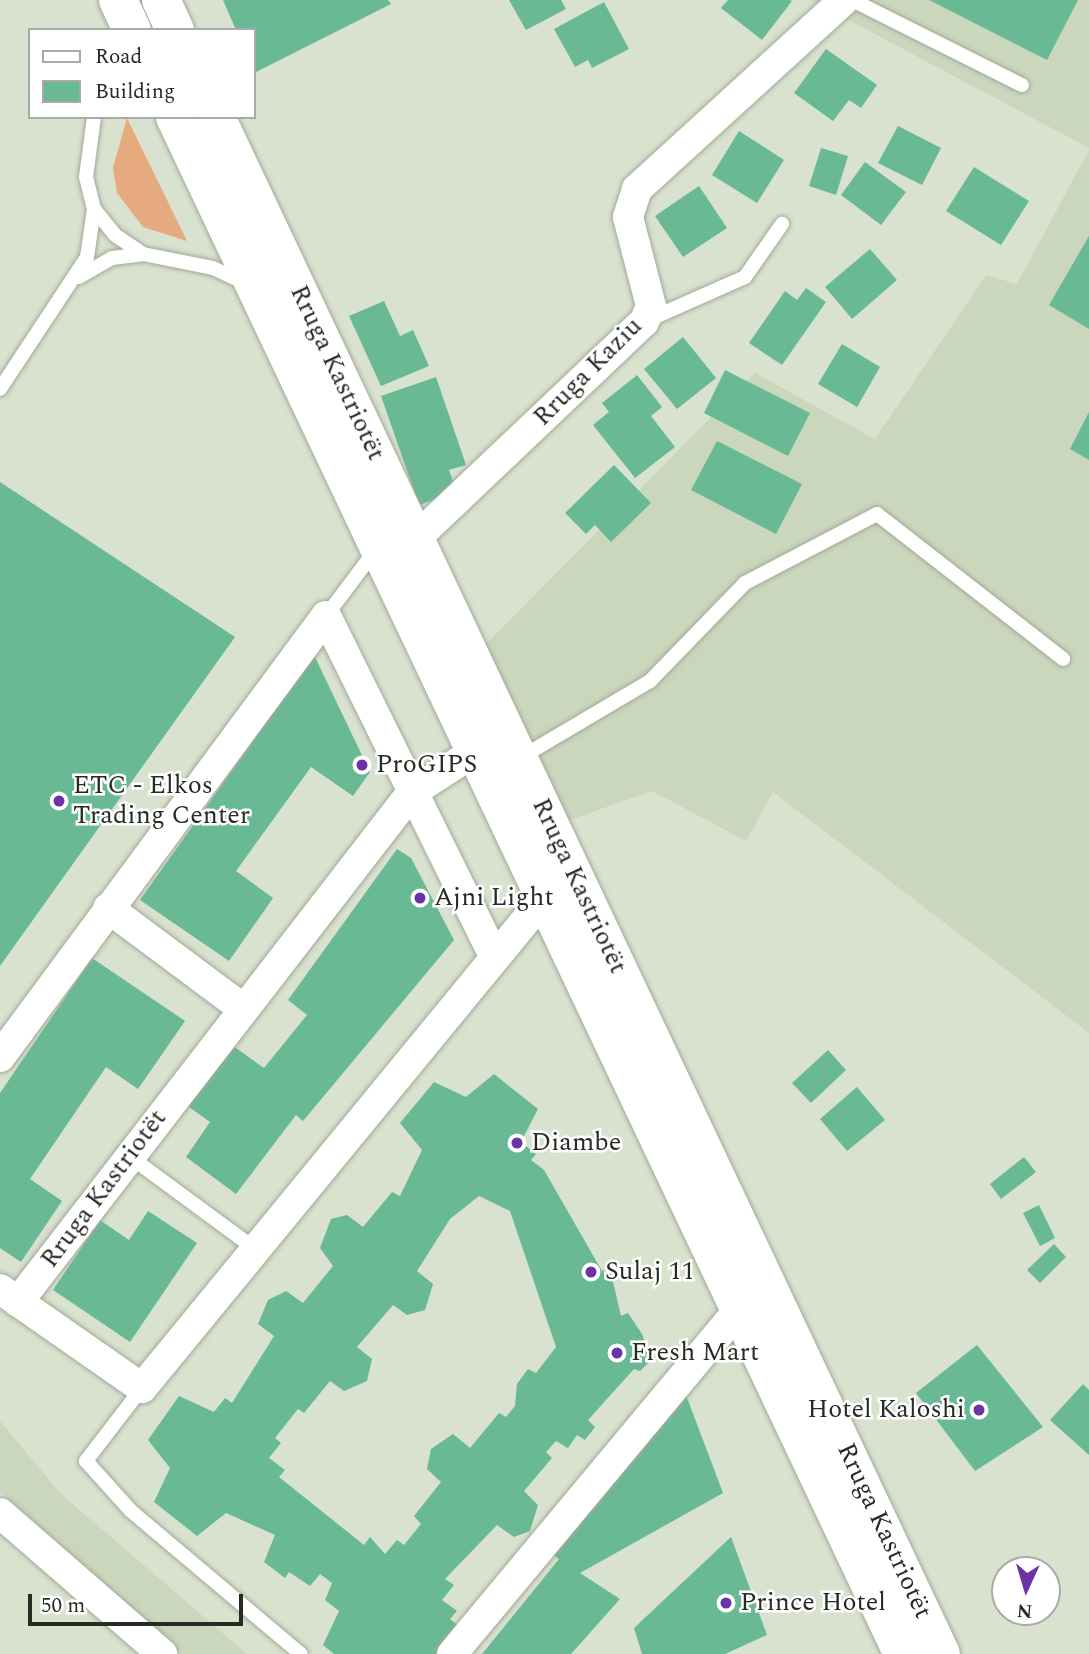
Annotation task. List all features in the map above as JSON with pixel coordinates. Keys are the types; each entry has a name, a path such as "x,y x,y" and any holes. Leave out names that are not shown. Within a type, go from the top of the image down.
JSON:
{"main road":[{"path":"161,0 174,28"},
{"name":"Rruga Kastriotët","path":"176,119 265,300 473,753 903,1654"},
{"name":"Rruga Kastriotët","path":"217,119 941,1654"}],"street":[{"name":"Rruga Kaziu","path":"415,539 644,322 651,306 628,218 637,189 844,0"},
{"path":"0,1057 326,616 493,954"},
{"name":"Rruga Kastriotët","path":"473,753 412,792 129,1156 9,1296 142,1388 493,954 544,898"},
{"path":"108,908 242,1009"},
{"path":"452,1654 740,1310"},
{"path":"0,1513 162,1654"}],"lane":[{"path":"852,0 1021,85"},
{"path":"94,119 86,177 94,208 115,235 143,254 239,278 265,300"},
{"path":"0,389 86,257 94,208"},
{"path":"644,322 745,277 782,224"},
{"path":"72,282 90,266 143,254"},
{"path":"519,759 650,681 745,583 877,514 1063,659"},
{"path":"326,616 378,547"},
{"path":"129,1156 254,1248"},
{"path":"142,1388 86,1461 131,1511 301,1654"}],"shaded area":[{"path":"811,0 1089,0 1089,148"},
{"path":"127,119 187,241 143,227 117,193 113,168"},
{"path":"1089,150 1089,1033 773,792 746,841 652,791 567,821 484,646 755,373 875,439 986,275 1017,284"},
{"path":"0,1421 61,1494 247,1654 183,1654 0,1491"}],"building":[{"path":"223,0 388,0 391,4 256,72 256,28 235,28"},
{"path":"509,0 561,0 566,9 526,30"},
{"path":"728,0 792,1 762,40 721,8"},
{"path":"929,0 1078,0 1047,60"},
{"path":"604,2 629,49 592,68 588,60 575,67 554,29"},
{"path":"826,49 877,85 861,108 849,100 833,121 794,93"},
{"path":"898,126 941,148 922,185 878,163"},
{"path":"739,131 784,160 757,203 712,175"},
{"path":"821,148 848,156 836,195 809,186"},
{"path":"865,162 906,192 881,225 841,195"},
{"path":"974,167 1029,201 1001,245 946,211"},
{"path":"699,186 727,228 683,257 655,216"},
{"path":"1089,236 1089,329 1049,305"},
{"path":"870,249 897,280 852,319 825,287"},
{"path":"806,288 826,302 782,365 749,343 785,291 797,300"},
{"path":"384,301 400,336 413,330 429,366 381,386 349,316"},
{"path":"683,337 716,378 677,409 644,369"},
{"path":"842,344 880,367 857,407 818,384"},
{"path":"725,370 810,413 788,456 704,413"},
{"path":"637,375 662,407 651,416 675,447 635,478 593,425 609,412 602,403"},
{"path":"436,377 466,465 449,470 457,492 419,505 381,396"},
{"path":"1089,412 1089,460 1070,449"},
{"path":"717,441 802,484 776,534 691,490"},
{"path":"614,465 651,503 611,542 595,525 586,534 565,513"},
{"name":"ETC - Elkos Trading Center","path":"0,482 235,637 0,966"},
{"path":"314,655 370,772 353,796 311,767 236,871 273,898 229,961 140,900"},
{"path":"397,849 411,858 454,940 303,1121 296,1115 236,1194 186,1157 210,1122 182,1102 226,1041 264,1068 307,1015 288,1000"},
{"path":"92,958 185,1021 138,1089 106,1067 30,1179 62,1201 21,1262 0,1248 0,1093"},
{"path":"828,1050 846,1070 811,1103 792,1083"},
{"path":"494,1074 538,1109 521,1142 536,1154 531,1160 544,1170 602,1271 610,1269 621,1316 628,1313 642,1334 651,1360 640,1371 634,1369 588,1420 595,1427 585,1440 577,1435 568,1448 556,1441 546,1452 552,1458 524,1491 538,1505 530,1531 514,1537 497,1525 445,1579 454,1585 442,1600 457,1611 450,1619 460,1627 438,1654 334,1654 323,1645 339,1611 325,1600 332,1583 320,1574 310,1586 289,1572 285,1578 264,1562 275,1535 226,1513 197,1536 154,1502 170,1468 148,1440 179,1396 214,1412 225,1398 232,1403 274,1336 258,1324 268,1300 286,1291 303,1303 333,1266 320,1248 331,1219 347,1215 363,1227 392,1192 400,1196 422,1150 400,1123 434,1082 466,1097","holes":["479,1196 510,1211 556,1347 536,1373 528,1369 517,1384 515,1406 506,1417 499,1413 470,1448 453,1434 431,1449 427,1469 441,1482 414,1516 421,1524 404,1545 397,1540 385,1554 370,1537 364,1545 279,1477 285,1470 269,1458 281,1443 275,1438 298,1409 304,1413 330,1381 344,1391 367,1381 372,1359 357,1347 393,1305 407,1315 425,1310 433,1284 417,1271 450,1219"]},
{"path":"857,1087 885,1120 847,1151 820,1119"},
{"path":"1024,1157 1036,1172 1001,1199 990,1184"},
{"path":"1039,1205 1055,1238 1040,1246 1023,1213"},
{"path":"148,1211 197,1243 130,1342 53,1290 100,1220 129,1240"},
{"path":"1054,1244 1066,1257 1040,1283 1027,1270"},
{"name":"Hotel Kaloshi","path":"977,1345 1043,1427 975,1471 916,1393"},
{"path":"1083,1384 1089,1390 1089,1455 1050,1420"},
{"path":"686,1395 723,1493 580,1573 620,1599 571,1654 482,1654 559,1559 549,1552"},
{"path":"731,1537 767,1635 725,1654 642,1654 634,1628"}],"place":[{"name":"ProGIPS","path":"362,765"},
{"name":"ETC - Elkos Trading Center","path":"59,801"},
{"name":"Ajni Light","path":"420,898"},
{"name":"Diambe","path":"517,1143"},
{"name":"Sulaj 11","path":"591,1272"},
{"name":"Fresh Mart","path":"617,1353"},
{"name":"Hotel Kaloshi","path":"979,1410"},
{"name":"Prince Hotel","path":"726,1603"}]}
